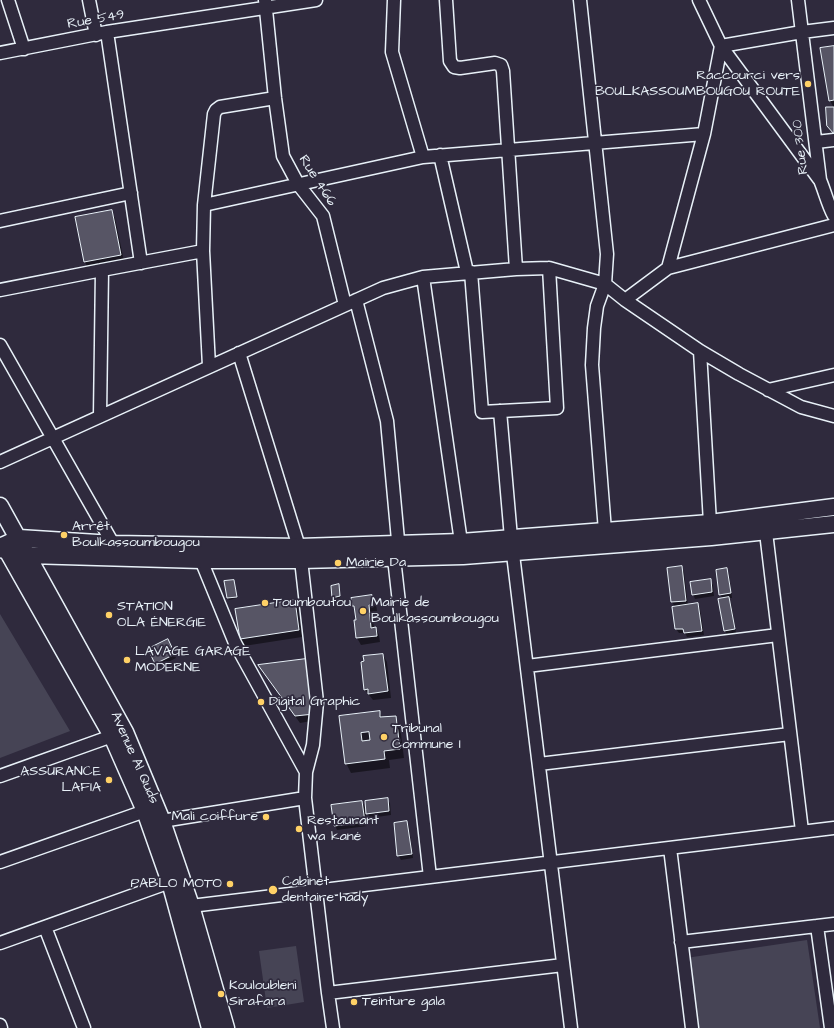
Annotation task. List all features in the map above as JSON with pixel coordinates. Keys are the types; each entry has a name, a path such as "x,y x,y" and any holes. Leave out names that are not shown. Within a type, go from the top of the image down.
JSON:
{"main road":[{"name":"Avenue Al Quds","path":"0,506 125,732 162,821 191,906 226,1028"},
{"path":"2,546 19,538 300,553 397,556 462,549 765,524 834,508"},
{"path":"512,545 605,531 710,523 834,524"},
{"path":"2,546 28,555 201,560 300,553"},
{"name":"Avenue Al Quds","path":"2,546 112,736 145,812 170,882 210,1028"}],"street":[{"path":"8,0 24,49"},
{"path":"89,0 102,33 131,193 141,263"},
{"name":"Rue 549","path":"0,53 265,4 316,0"},
{"path":"394,0 392,52 423,157"},
{"path":"446,0 450,61 454,67 460,68 495,63 501,66 503,71 516,269"},
{"path":"580,0 607,254 605,284 597,306 594,328 592,365 605,531"},
{"path":"700,0 721,46 820,180"},
{"name":"Rue 300","path":"798,0 820,180 830,191 829,208 834,216"},
{"name":"Rue 466","path":"265,4 283,156 298,184 322,216 387,421 397,556 430,877"},
{"path":"721,46 834,28"},
{"path":"668,268 704,134 721,46"},
{"path":"209,366 203,251 204,205 214,114 220,107 275,98"},
{"path":"204,205 423,157 704,134"},
{"path":"816,142 834,140"},
{"path":"440,155 469,272 482,412 557,408 550,268"},
{"path":"0,221 131,193"},
{"path":"625,300 668,268 834,225"},
{"path":"0,290 203,251"},
{"path":"0,462 383,288 423,277 516,269 550,268 605,284 625,300 700,351 739,374 801,407 834,416"},
{"path":"100,416 102,270"},
{"path":"423,277 462,549"},
{"path":"0,345 121,558"},
{"path":"700,351 710,523"},
{"path":"239,353 300,553 317,702 313,745 306,772 305,798 333,1028"},
{"path":"768,390 834,375"},
{"path":"500,411 512,545 571,1028"},
{"path":"765,524 802,832"},
{"path":"201,560 235,643 306,772"},
{"path":"527,666 778,635"},
{"path":"539,764 790,734"},
{"path":"0,776 112,736"},
{"path":"162,821 305,798"},
{"path":"0,862 145,812"},
{"path":"191,906 834,828"},
{"path":"670,848 692,1028"},
{"path":"0,943 170,882"},
{"path":"681,942 834,924"},
{"path":"817,926 831,1028"},
{"path":"45,927 84,1028"},
{"path":"328,993 563,964"}],"shaded area":[{"path":"0,614 70,731 0,758"},
{"path":"807,940 820,1028 696,1028 686,958"},
{"path":"296,946 304,1002 267,1008 259,951"}],"building":[{"path":"834,46 834,100 829,101 820,48"},
{"path":"826,107 834,107 834,134 827,126"},
{"path":"112,210 121,255 84,262 75,217"},
{"path":"682,566 686,601 671,602 667,568"},
{"path":"727,568 731,593 719,595 716,570"},
{"path":"711,579 712,592 692,595 690,582"},
{"path":"234,580 237,597 227,598 224,581"},
{"path":"339,584 340,596 332,598 331,586"},
{"path":"372,595 373,605 369,605 371,628 376,627 377,636 356,638 354,620 356,620 351,598"},
{"path":"729,597 735,629 724,631 718,599"},
{"path":"295,600 299,630 240,639 235,609"},
{"path":"698,603 702,631 684,633 683,629 675,629 672,607"},
{"path":"168,639 175,654 155,664 148,649"},
{"path":"383,654 388,691 368,694 368,689 364,690 361,662 364,661 363,656"},
{"path":"306,659 314,714 295,716 258,665"},
{"name":"Tribunal Commune I","path":"380,711 380,717 396,716 400,749 384,751 385,759 345,764 339,716","holes":["369,732 370,740 362,741 361,733"]},
{"path":"388,798 389,811 366,814 365,801"},
{"path":"362,801 365,822 334,826 331,805"},
{"path":"407,821 412,854 397,856 394,823"}],"place":[{"name":"Raccourci vers BOULKASSOUMBOUGOU ROUTE","path":"808,84"},
{"name":"Arrêt Boulkassoumbougou","path":"64,535"},
{"name":"Mairie Da","path":"338,563"},
{"name":"Toumboutou","path":"265,603"},
{"name":"Mairie de Boulkassoumbougou","path":"363,611"},
{"name":"STATION OLA ÉNERGIE","path":"109,615"},
{"name":"LAVAGE GARAGE MODERNE","path":"127,660"},
{"name":"Digital Graphic","path":"261,702"},
{"name":"Tribunal Commune I","path":"384,737"},
{"name":"ASSURANCE LAFIA","path":"109,780"},
{"name":"Mali coiffure","path":"266,817"},
{"name":"Restaurant wa kané","path":"299,829"},
{"name":"PABLO MOTO","path":"230,884"},
{"name":"Cabinet dentaire hady","path":"273,890"},
{"name":"Kouloubleni Sirafara","path":"221,994"},
{"name":"Teinture gala","path":"354,1002"}]}
